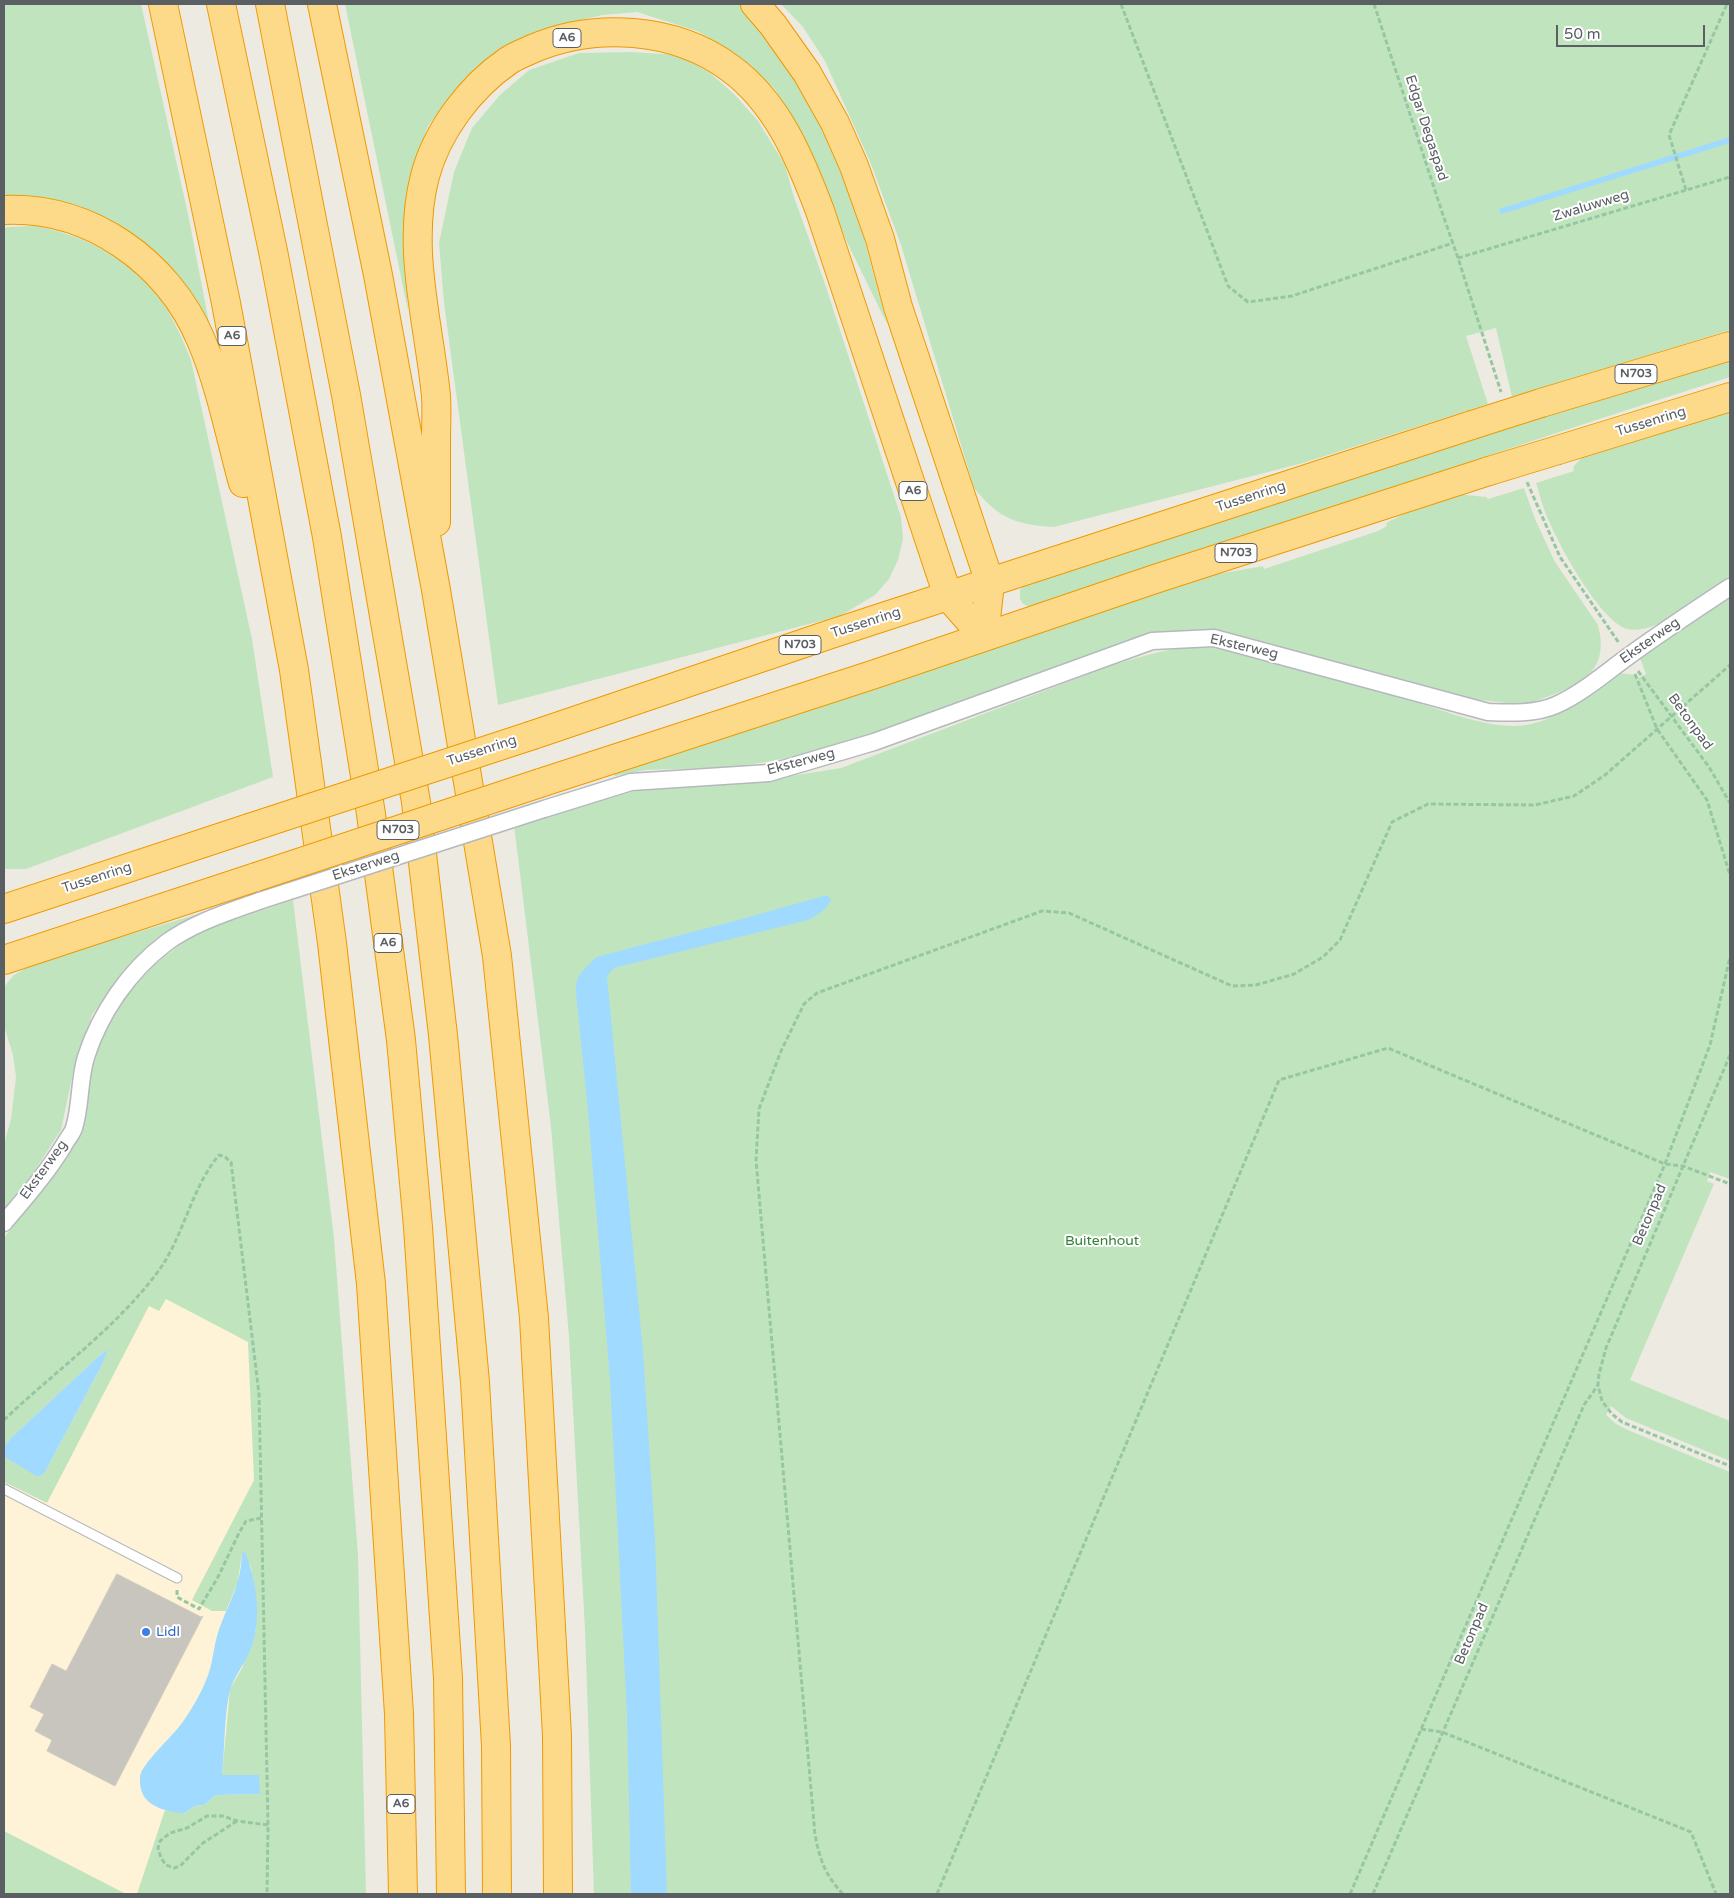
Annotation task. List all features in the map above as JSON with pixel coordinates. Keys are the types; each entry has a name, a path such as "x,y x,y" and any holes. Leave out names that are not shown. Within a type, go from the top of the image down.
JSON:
{"highway":[{"name":"A6","path":"164,4 226,303 294,670 332,943 371,1284 399,1714 403,1894"},
{"name":"A6","path":"221,4 274,256 327,537 371,814 401,1040 418,1227 448,1678 451,1894"},
{"path":"270,4 346,395 416,802 443,1035 475,1382 496,1746 497,1894"},
{"name":"A6","path":"322,4 378,275 436,590 497,956 534,1318 557,1736 558,1894"},
{"path":"755,4 773,25 807,73 835,123 854,166 880,239 898,307 990,583 984,637"},
{"name":"A6","path":"436,590 436,398 419,262 418,230 425,176 433,154 449,124 467,99 487,77 510,59 543,44 583,34 612,33 672,39 714,56 754,88 784,130 797,154 820,211 948,596 984,637"},
{"name":"A6","path":"4,210 40,211 72,218 98,229 121,242 139,256 173,291 185,309 201,340 213,373 294,670"},
{"name":"Tussenring","path":"4,909 948,596 1472,425 1730,346"},
{"name":"Tussenring","path":"4,960 258,889 542,796 984,637 1155,579 1490,471 1730,397"}],"street":[{"name":"Eksterweg","path":"542,796 631,782 769,773 874,742 1152,641 1214,638 1488,712 1510,713 1531,711 1556,705 1586,687 1730,587"},
{"name":"Eksterweg","path":"4,1223 53,1162 74,1128 85,1060 94,1035 108,1008 144,961 166,942 190,928 229,911 258,889"}],"lane":[{"path":"4,1489 177,1578"}],"path":[{"path":"1121,4 1228,286 1248,302 1292,296 1454,243"},
{"name":"Edgar Degaspad","path":"1374,4 1442,215 1458,258"},
{"path":"1686,190 1669,135 1727,4"},
{"name":"Zwaluwweg","path":"1458,258 1730,177"},
{"path":"1628,657 1657,729 1707,800 1730,875"},
{"name":"Betonpad","path":"1628,657 1709,767 1730,803"},
{"path":"843,1894 831,1882 820,1860 815,1835 756,1160 759,1109 781,1051 804,1004 817,993 1042,910 1070,913 1232,986 1256,985 1294,974 1323,957 1340,940 1392,822 1428,804 1535,805 1574,796 1605,775 1730,666"},
{"path":"1350,1894 1665,1164 1710,1045 1730,957"},
{"path":"937,1894 1279,1080 1388,1048 1665,1164 1684,1166 1730,1184"},
{"name":"Betonpad","path":"1730,1055 1606,1348 1601,1361 1598,1385 1599,1394 1607,1408 1622,1422 1730,1466"},
{"path":"4,1420 124,1313 158,1272 172,1250 201,1183 212,1164 220,1155 231,1162 259,1394 268,1824 267,1894"},
{"name":"Betonpad","path":"1373,1894 1584,1405 1598,1385"},
{"path":"177,1578 177,1597 198,1609 218,1577 246,1521 261,1518"},
{"path":"1421,1729 1442,1732 1691,1832 1716,1894"},
{"path":"237,1822 203,1842 180,1866 174,1868 166,1865 161,1858 158,1848 160,1841 170,1833 187,1828 207,1816 222,1816 237,1822 268,1824"}],"shaded area":[{"path":"242,1033 286,1894 4,1894 4,1315"}],"green space":[{"path":"4,4 141,4 188,214 211,333 172,277 4,200"},
{"path":"345,4 745,4 785,54 840,150 887,324 847,242 786,107 774,88 742,60 720,44 697,31 637,12 603,15 558,25 525,38 493,57 457,88 428,126 411,173 404,238 408,311"},
{"path":"781,4 1730,4 1730,330 1512,397 1496,328 1466,336 1488,404 1303,463 1054,527 1018,522 1000,513 974,488 901,245 871,164 825,61 803,27"},
{"path":"630,52 680,55 710,73 734,94 758,121 785,165 901,517 903,539 898,560 889,579 875,595 840,616 498,705 444,303 439,243 454,172 472,128 500,95 529,70 579,53"},
{"path":"40,227 61,232 94,245 110,254 151,288 162,302 178,330 191,360 252,639 273,777 26,869 4,869 4,228"},
{"path":"1730,356 1730,377 1031,607 1023,604 1020,599 1020,590 1026,583"},
{"path":"1730,405 1730,577 1662,622 1642,629 1627,629 1603,610 1578,576 1549,522 1536,483 1574,471 1573,467 1589,450"},
{"path":"1524,488 1535,519 1555,562 1598,625 1601,639 1598,662 1585,678 1564,690 1536,701 1519,704 1477,700 1224,634 1205,631 1181,631 1154,634 860,740 799,756 737,767 646,770 615,776 613,772 1207,576 1263,566 1264,569 1378,531 1387,526 1386,523 1412,510 1457,494 1486,497 1488,499"},
{"name":"Buitenhout","path":"1730,593 1730,1179 1710,1172 1707,1181 1714,1184 1630,1380 1730,1421 1730,1461 1626,1418 1611,1406 1606,1415 1616,1424 1630,1431 1730,1472 1730,1894 594,1894 585,1630 569,1337 551,1127 514,825 638,790 765,780 841,768 1110,666 1173,649 1205,647 1236,652 1474,720 1501,725 1526,725 1539,722 1575,705 1617,673 1636,675 1638,678 1646,674 1640,658"},
{"path":"293,900 334,1238 358,1555 366,1894 137,1894 165,1810 183,1814 195,1806 204,1805 216,1795 260,1794 222,1775 230,1689 242,1668 256,1630 256,1603 251,1567 242,1553 238,1581 226,1611 212,1611 192,1600 254,1480 248,1342 166,1299 159,1311 149,1306 47,1503 4,1482 4,1452 6,1457 46,1470 103,1363 107,1351 101,1354 11,1438 4,1447 4,1238 48,1181 85,1107 97,1051 127,994 154,965 189,938 219,923"},
{"path":"198,914 167,932 136,958 92,1015 74,1068 61,1130 35,1170 4,1209 4,1144 11,1119 16,1077 13,1055 4,1026 4,987 14,975 35,963"},
{"path":"4,1831 126,1894 4,1894"}],"water":[{"path":"827,895 831,900 827,907 808,920 614,968 607,976 643,1351 655,1538 667,1894 631,1894 627,1715 610,1380 576,984 579,975 596,957"},
{"path":"108,1350 103,1363 42,1475 36,1476 5,1457 4,1447 11,1438 101,1354"},
{"path":"245,1552 253,1576 257,1602 256,1629 249,1653 230,1691 222,1775 259,1775 260,1794 216,1795 204,1805 195,1806 183,1814 159,1808 147,1800 143,1794 140,1786 142,1771 151,1758 178,1729 201,1691 208,1676 219,1629 238,1579 242,1553"}],"building":[{"path":"117,1574 201,1617 203,1616 115,1786 47,1751 52,1740 35,1731 44,1714 30,1707 52,1664 66,1671"}],"waterway":[{"path":"1502,211 1730,140"}],"place":[{"name":"Lidl","path":"146,1632"}]}
